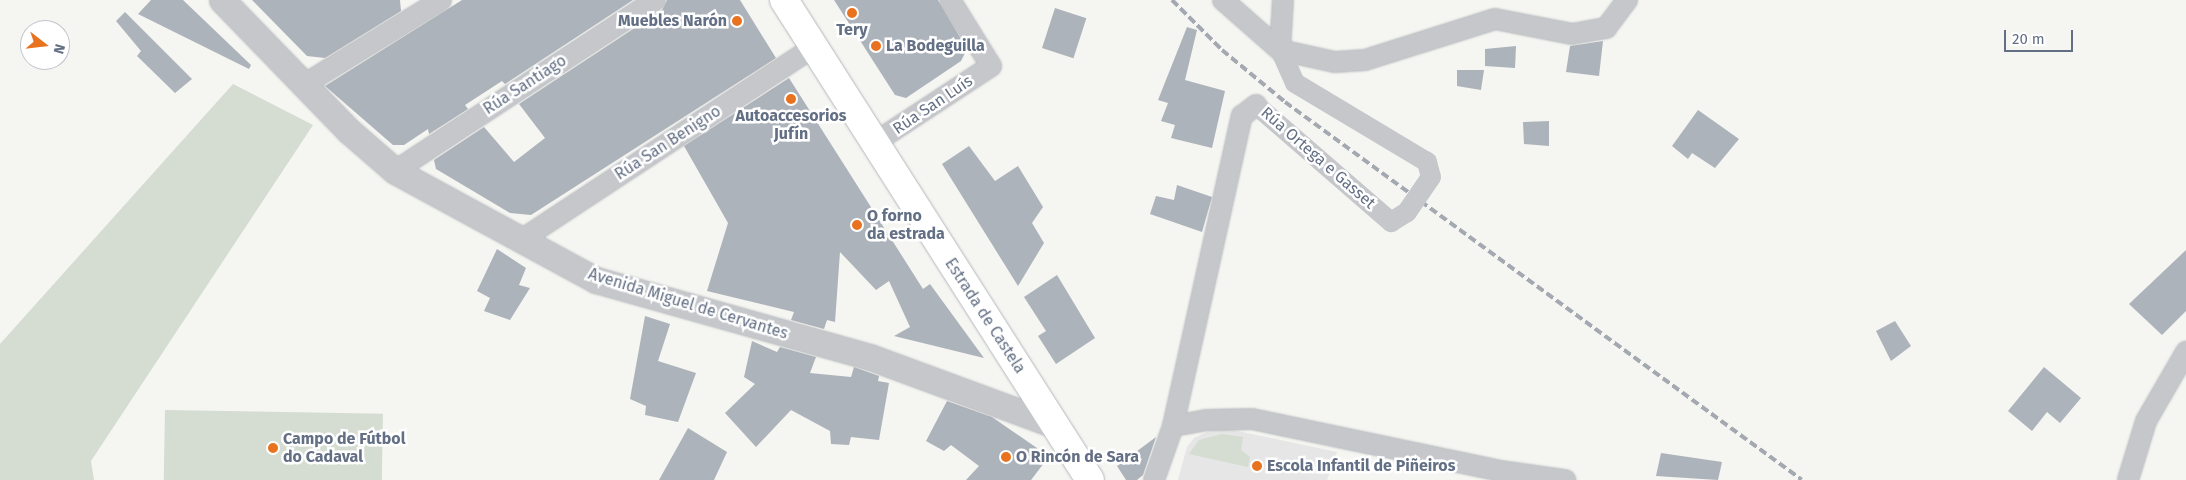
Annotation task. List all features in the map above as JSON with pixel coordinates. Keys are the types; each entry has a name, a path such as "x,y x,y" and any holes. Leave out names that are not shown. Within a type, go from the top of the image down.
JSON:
{"main road":[{"name":"Estrada de Castela","path":"784,0 1090,480"}],"street":[{"name":"Avenida Miguel de Cervantes","path":"222,0 349,131 395,171 596,280 870,357 1055,425"},
{"name":"Rúa Santiago","path":"395,171 655,0"},
{"name":"Rúa San Luís","path":"874,143 991,66 950,0"},
{"path":"1222,0 1280,50 1335,62 1365,60 1495,19 1572,34 1606,28 1627,0"},
{"name":"Rúa Ortega e Gasset","path":"1154,480 1173,426 1242,116 1256,105 1391,222 1407,212 1431,177 1427,162 1295,83 1280,50 1283,0"},
{"path":"305,84 428,3"},
{"name":"Rúa San Benigno","path":"521,240 814,46"},
{"path":"2128,480 2146,421 2186,352"},
{"path":"1173,426 1206,420 1252,419 1500,471 1565,480"}],"shaded area":[{"path":"233,84 313,125 91,461 94,480 0,480 0,344"},
{"name":"Campo de Fútbol do Cadaval","path":"165,410 383,414 382,480 164,480"},
{"name":"Escola Infantil de Piñeiros","path":"1228,429 1337,452 1327,480 1178,480 1187,447 1194,438 1211,430"},
{"path":"1222,434 1243,437 1241,450 1250,457 1248,467 1189,454 1199,440"}],"building":[{"path":"151,0 183,0 251,65 249,69 138,14"},
{"path":"252,0 400,0 401,11 325,58 307,56"},
{"path":"462,0 633,0 505,84 502,81 465,105 468,109 429,134 428,129 404,145 393,145 325,86"},
{"path":"667,0 740,0 776,58 531,215 510,213 436,169 434,160 484,127 514,162 545,138 519,104 662,10"},
{"path":"834,0 938,0 967,49 961,61 906,98 895,95"},
{"path":"1055,8 1086,18 1073,58 1042,48"},
{"path":"125,12 192,79 175,93 137,56 141,51 116,21"},
{"path":"1187,27 1197,30 1185,80 1225,91 1212,148 1171,138 1175,125 1161,121 1168,103 1158,100"},
{"path":"1603,41 1599,76 1566,72 1570,46"},
{"path":"1516,46 1515,68 1485,66 1485,49"},
{"path":"1457,70 1484,70 1481,90 1457,86"},
{"path":"789,78 923,289 930,284 984,358 894,336 910,327 889,281 876,290 840,252 835,322 827,320 824,329 791,320 794,312 707,291 728,223 684,146"},
{"path":"1698,110 1739,139 1715,168 1692,153 1688,159 1672,146"},
{"path":"1549,121 1549,146 1524,144 1523,122"},
{"path":"969,146 995,181 1018,166 1043,207 1032,223 1044,243 1018,286 942,164"},
{"path":"1177,185 1212,197 1202,232 1150,214 1156,196 1174,200"},
{"path":"497,249 526,268 519,285 530,288 510,320 484,311 490,298 477,291"},
{"path":"2186,250 2186,311 2162,335 2129,304"},
{"path":"1057,275 1095,338 1056,364 1038,336 1046,331 1024,297"},
{"path":"645,316 670,324 658,361 696,373 678,422 645,415 646,406 630,399"},
{"path":"1895,321 1911,346 1891,361 1876,331"},
{"path":"752,341 777,352 780,347 816,357 810,373 851,377 854,367 879,376 878,381 889,383 879,440 851,437 849,445 831,444 830,431 791,410 756,447 725,413 755,384 744,377"},
{"path":"2044,367 2081,398 2060,423 2047,412 2032,431 2008,411"},
{"path":"947,401 992,417 1037,448 1044,463 1031,480 966,480 979,466 951,445 944,451 926,441"},
{"path":"688,428 727,452 714,480 659,480"},
{"path":"1156,437 1143,475 1137,480 1126,480 1117,466"},
{"path":"1661,453 1722,462 1718,480 1656,476"}],"railway":[{"path":"1172,0 1222,50 1285,102 1802,480"}],"place":[{"name":"Tery","path":"852,13"},
{"name":"Muebles Narón","path":"737,21"},
{"name":"La Bodeguilla","path":"876,46"},
{"name":"Autoaccesorios Jufín","path":"791,99"},
{"name":"O forno da estrada","path":"857,225"},
{"name":"Campo de Fútbol do Cadaval","path":"273,448"},
{"name":"O Rincón de Sara","path":"1006,457"},
{"name":"Escola Infantil de Piñeiros","path":"1257,466"}]}
